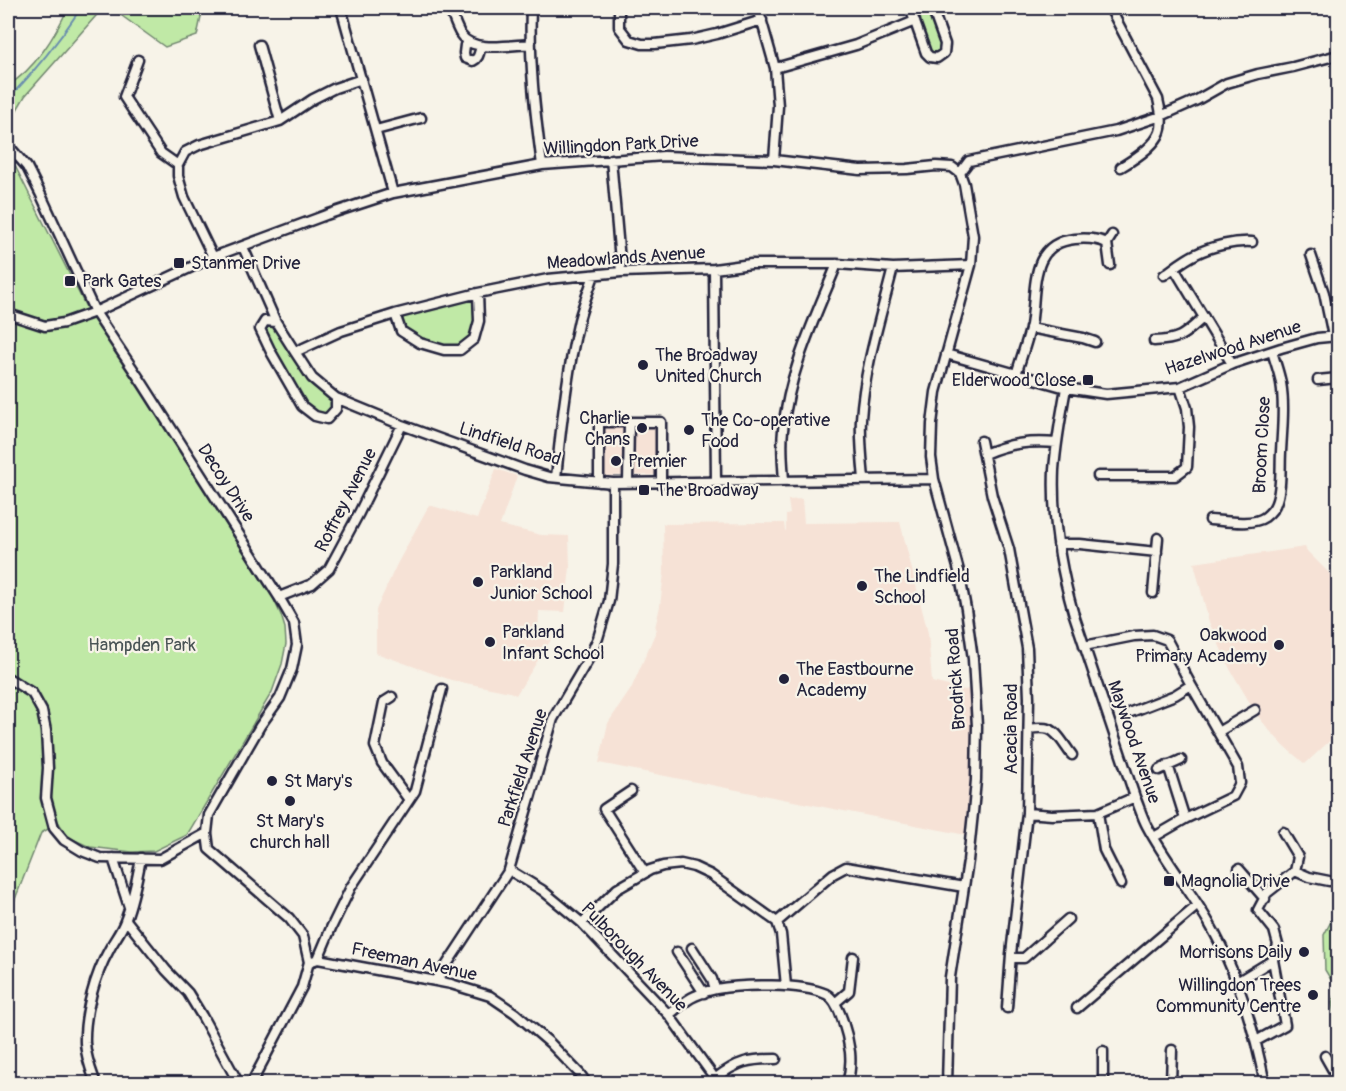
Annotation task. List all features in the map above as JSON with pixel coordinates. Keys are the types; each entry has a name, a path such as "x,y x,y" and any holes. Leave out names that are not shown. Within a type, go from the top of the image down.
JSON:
{"street":[{"path":"341,8 393,193"},
{"path":"449,8 461,35 473,45 530,44"},
{"path":"531,8 530,44 533,91 542,165"},
{"path":"619,8 619,27 629,40 642,44 690,40 762,20"},
{"path":"758,8 774,68 778,106 774,160"},
{"path":"910,8 926,52 930,57 937,58 944,53 945,44 932,8"},
{"path":"1110,8 1158,99 1161,116 1160,132 1151,145 1121,167"},
{"path":"774,68 856,45 915,21"},
{"path":"469,43 465,45 465,58 473,61 477,59 481,46"},
{"path":"259,45 280,121"},
{"path":"960,173 969,161 1116,130 1161,116 1227,83 1338,55"},
{"path":"138,60 124,97 161,153 178,165"},
{"path":"213,257 184,197 178,176 178,165 185,153 199,145 280,121 335,87 362,79"},
{"path":"376,130 421,118"},
{"name":"Decoy Drive","path":"8,145 27,167 95,312 294,623 297,645 292,669 280,698 260,726 209,814 207,833 209,849 289,918 303,936 309,962"},
{"name":"Willingdon Park Drive","path":"8,314 45,326 64,323 95,312 213,257 326,215 393,193 542,165 664,156 774,160 860,170 936,166 952,167 960,173"},
{"path":"611,159 621,272"},
{"name":"Brodrick Road","path":"947,1083 950,977 964,887 976,780 976,693 970,634 959,571 934,479 931,457 936,392 971,265 973,236 960,173"},
{"path":"1016,375 1030,328 1035,281 1043,256 1063,241 1110,239 1110,265"},
{"path":"1240,253 1241,242"},
{"path":"1164,275 1194,254 1241,242 1252,242"},
{"name":"Lindfield Road","path":"243,247 276,322 312,378 336,398 525,470 556,478 613,483 934,479"},
{"path":"1311,255 1336,336"},
{"name":"Meadowlands Avenue","path":"295,352 341,331 395,314 478,293 548,279 621,272 714,269 751,264 837,264 893,268 971,265"},
{"path":"784,481 783,432 793,375 837,264"},
{"path":"864,479 861,417 874,343 893,268"},
{"path":"1174,268 1232,364"},
{"path":"714,269 716,482"},
{"path":"556,478 570,364 580,317 594,275"},
{"path":"395,314 401,331 420,343 444,351 460,350 474,339 479,321 478,293"},
{"path":"1154,341 1172,340 1186,334 1204,317"},
{"path":"276,322 265,321 260,329 302,406 315,416 327,419 336,409 336,398"},
{"path":"1030,328 1085,335 1095,342"},
{"name":"Hazelwood Avenue","path":"946,354 1066,388 1106,394 1180,387 1232,364 1303,342 1336,336"},
{"name":"Broom Close","path":"1210,520 1255,521 1263,518 1276,505 1279,495 1282,399 1281,383 1272,351"},
{"path":"1318,380 1338,378"},
{"path":"1098,476 1175,476 1187,466 1190,427 1180,387"},
{"name":"Maywood Avenue","path":"1066,388 1054,473 1058,544 1067,591 1146,825 1222,949 1237,982 1256,1041 1266,1083"},
{"path":"599,482 599,422 661,422 661,482"},
{"path":"628,483 629,422"},
{"name":"Roffrey Avenue","path":"279,597 312,584 329,569 402,425"},
{"name":"Acacia Road","path":"981,441 992,496 1009,549 1027,648 1029,729 1027,813 1007,1008"},
{"path":"984,454 1004,446 1037,441 1057,443"},
{"name":"Parkfield Avenue","path":"436,981 509,870 553,719 590,658 598,638 609,601 613,564 613,483"},
{"path":"1153,593 1158,538"},
{"path":"1058,544 1108,546 1156,552"},
{"path":"1084,646 1153,634 1167,640 1238,767 1240,783 1233,796 1154,837"},
{"path":"8,678 32,693 42,711 46,731 48,768 46,798 54,828 64,840 100,858 160,859 207,833"},
{"path":"1131,712 1175,695 1191,684"},
{"path":"318,959 351,887 415,791 442,689"},
{"path":"392,697 384,702 375,746 382,763 409,800"},
{"path":"1218,732 1255,710"},
{"path":"1029,729 1050,729 1072,755"},
{"path":"1159,770 1181,760"},
{"path":"1168,765 1185,819"},
{"path":"631,791 604,810 645,873"},
{"path":"1027,813 1052,815 1098,813 1135,796"},
{"path":"1098,813 1104,850 1121,884"},
{"path":"1256,1041 1285,1025 1273,960 1278,945 1274,930 1258,910 1267,893 1295,871 1298,857 1283,832"},
{"path":"113,858 130,907"},
{"path":"96,1083 88,1061 85,1042 89,1006 104,960 126,920 137,884 141,858"},
{"path":"582,923 617,889 645,873 663,866 681,864 694,867 711,875 777,922 781,934 786,986"},
{"path":"777,922 833,874 846,867 964,887"},
{"path":"1239,869 1264,899"},
{"name":"Pulborough Avenue","path":"509,870 542,890 582,923 669,1015 718,1081"},
{"path":"1295,871 1309,877 1329,881"},
{"path":"1077,1008 1197,905"},
{"path":"1012,958 1024,958 1068,919"},
{"path":"126,920 166,970 188,993 239,1083"},
{"path":"692,948 712,979 715,989"},
{"path":"677,952 704,993"},
{"path":"835,1003 849,991 853,957"},
{"name":"Freeman Avenue","path":"309,962 318,959 436,981 490,996 515,1013 550,1043 586,1083"},
{"path":"1237,982 1273,960"},
{"path":"251,1083 302,987 309,962"},
{"path":"669,1015 693,997 715,989 786,986 827,994 835,1003 844,1025 850,1053 847,1083"},
{"path":"1171,1083 1172,1050"},
{"path":"1103,1051 1103,1083"},
{"path":"1325,1056 1338,1079"},
{"path":"718,1081 731,1067 748,1060 776,1059"}],"shaded area":[{"name":"The Broadway","path":"658,423 659,475 602,476 601,424"},
{"name":"Parkland Junior School","path":"496,469 517,476 500,525 541,535 569,536 570,567 565,612 539,611 538,634 554,635 516,695 451,680 376,653 376,610 396,566 429,505 477,519"},
{"name":"The Eastbourne Academy","path":"802,499 804,523 900,522 928,633 932,682 965,690 973,687 971,836 599,763 608,723 631,689 657,629 655,628 664,573 663,524 784,523 786,531 786,515 790,514 788,500"},
{"name":"Oakwood Primary Academy","path":"1305,547 1338,582 1338,733 1305,764 1285,747 1257,715 1230,669 1209,622 1194,563"}],"green space":[{"path":"68,8 103,8 25,96 8,125 8,85 27,71 35,61 51,40"},
{"path":"111,8 203,8 197,36 165,47"},
{"path":"910,8 932,8 944,53 930,57"},
{"name":"Hampden Park","path":"8,155 90,315 273,598 285,628 286,644 272,692 187,835 154,851 132,852 90,847 68,837 59,823 41,833 8,917"},
{"path":"478,293 474,339 460,350 444,350 401,331 395,314"},
{"path":"265,321 276,322 312,378 336,398 327,419 302,406 260,329"},
{"path":"1338,908 1338,991 1325,970 1324,935"},
{"path":"1338,991 1338,1038 1332,1002"}],"waterway":[{"path":"8,99 28,78 81,8"},
{"path":"8,838 8,855"}],"place":[{"name":"Stanmer Drive","path":"179,263"},
{"name":"Park Gates","path":"70,281"},
{"name":"The Broadway United Church","path":"643,365"},
{"name":"Elderwood Close","path":"1088,380"},
{"name":"Charlie Chans","path":"642,428"},
{"name":"The Co-operative Food","path":"689,430"},
{"name":"Premier","path":"616,461"},
{"name":"The Broadway","path":"644,490"},
{"name":"Parkland Junior School","path":"478,582"},
{"name":"The Lindfield School","path":"862,586"},
{"name":"Parkland Infant School","path":"490,642"},
{"name":"Oakwood Primary Academy","path":"1279,645"},
{"name":"The Eastbourne Academy","path":"784,679"},
{"name":"St Mary's","path":"272,781"},
{"name":"St Mary's church hall","path":"290,801"},
{"name":"Magnolia Drive","path":"1169,881"},
{"name":"Morrisons Daily","path":"1304,952"},
{"name":"Willingdon Trees Community Centre","path":"1313,995"}]}
